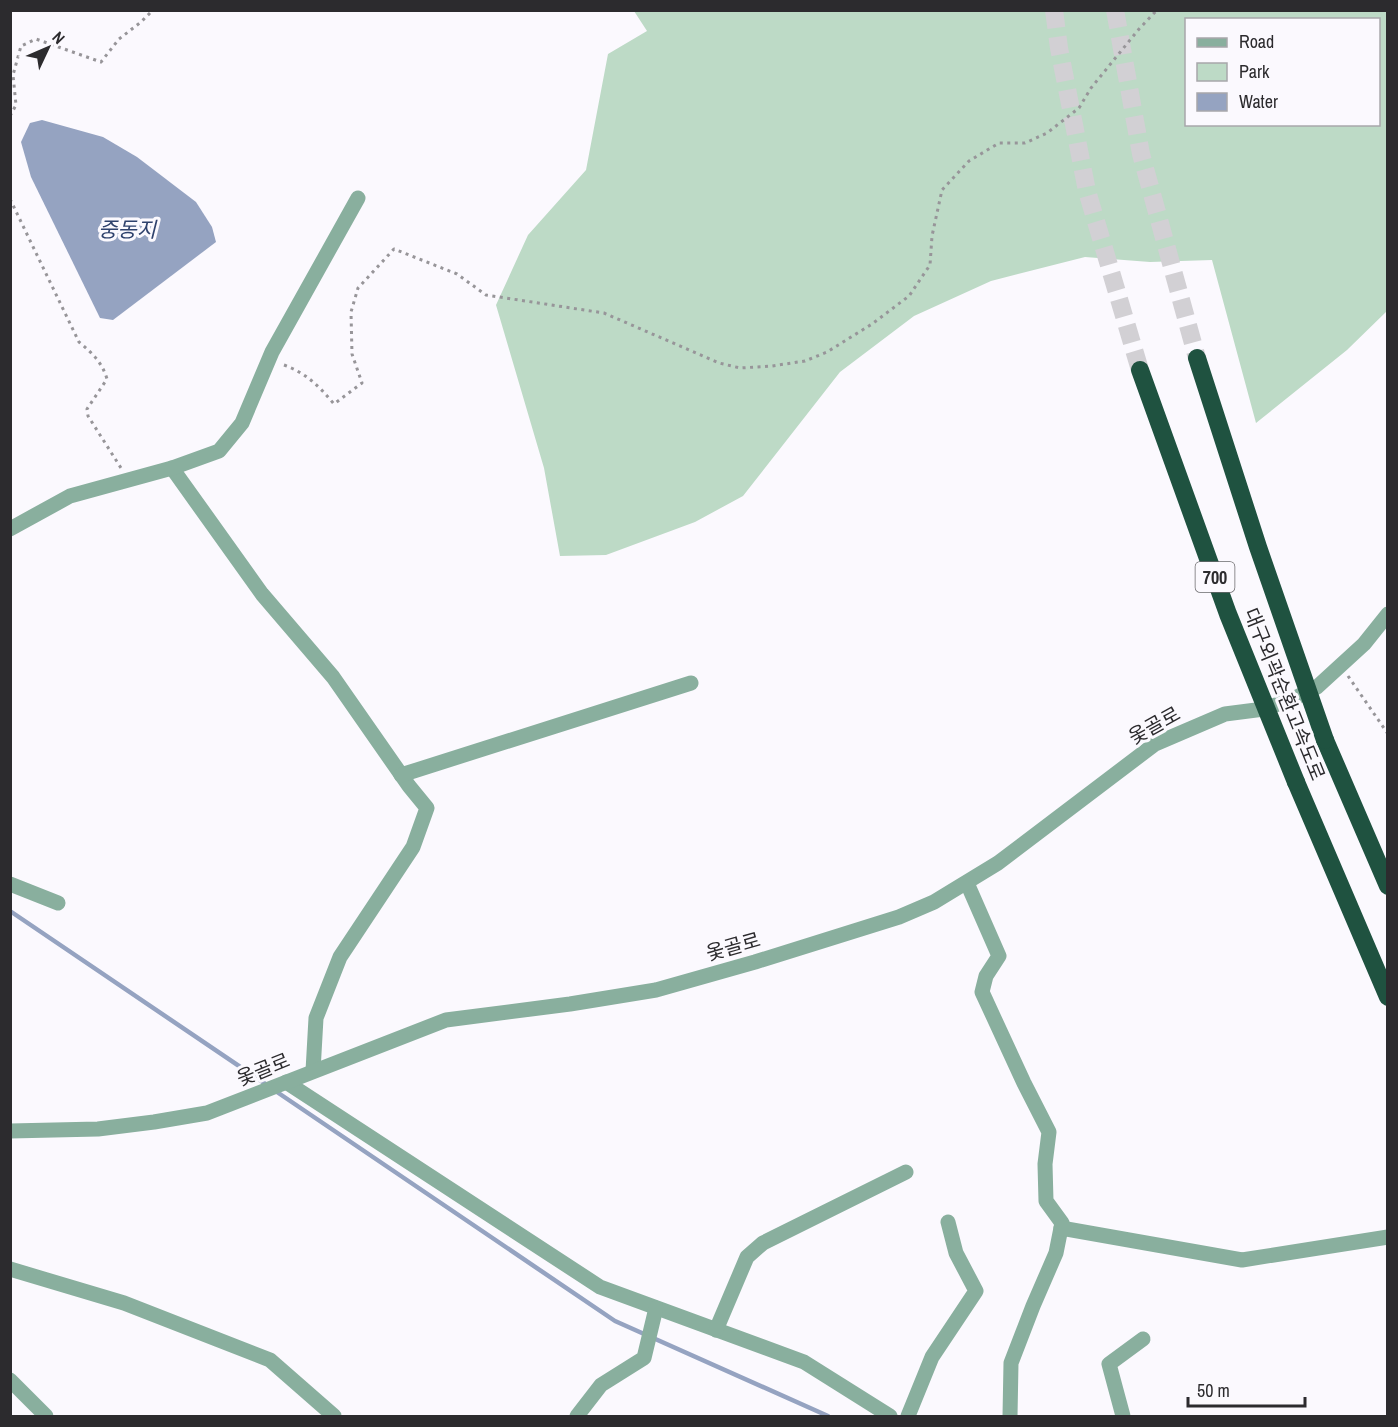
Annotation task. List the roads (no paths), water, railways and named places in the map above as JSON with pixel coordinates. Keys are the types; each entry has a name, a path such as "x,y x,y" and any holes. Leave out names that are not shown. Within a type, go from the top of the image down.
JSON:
{"highway":[{"name":"대구외곽순환고속도로","path":"1197,358 1261,557 1325,740 1388,886"},
{"name":"대구외곽순환고속도로","path":"1140,370 1228,614 1296,782 1388,997"}],"street":[{"path":"10,529 70,496 172,468 219,451 242,423 269,359 358,198"},
{"path":"172,468 262,594 333,677 426,808 413,847 340,957 316,1018 313,1071"},
{"name":"옻골로","path":"10,1131 98,1129 207,1113 446,1020 656,990 755,962 899,916 934,902 998,863 1155,744 1225,714 1264,709 1293,699 1317,687 1364,644 1388,614"},
{"path":"401,775 691,682"},
{"path":"967,883 999,956 986,976 982,992 1049,1132 1045,1164 1046,1201 1062,1223 1056,1253 1011,1363 1010,1416"},
{"path":"10,884 58,903"},
{"path":"286,1082 600,1287 804,1362 890,1416"},
{"path":"716,1330 747,1257 763,1243 906,1172"},
{"path":"908,1416 932,1358 976,1291 956,1252 948,1222"},
{"path":"1061,1228 1242,1260 1388,1237"},
{"path":"10,1269 124,1303 270,1360 334,1416"},
{"path":"577,1416 601,1385 644,1358 656,1308"},
{"path":"1123,1416 1109,1364 1143,1339"},
{"path":"10,1380 46,1416"}],"water":[{"name":"중동지","path":"42,120 103,137 137,157 196,202 212,227 216,242 113,320 100,318 31,177 21,142 30,123"}],"waterway":[{"path":"10,911 267,1085"},
{"path":"274,1090 615,1321 828,1416"}],"tunnel":[{"path":"1054,10 1059,48 1087,191 1140,370"},
{"path":"1115,10 1141,154 1197,358"}]}
